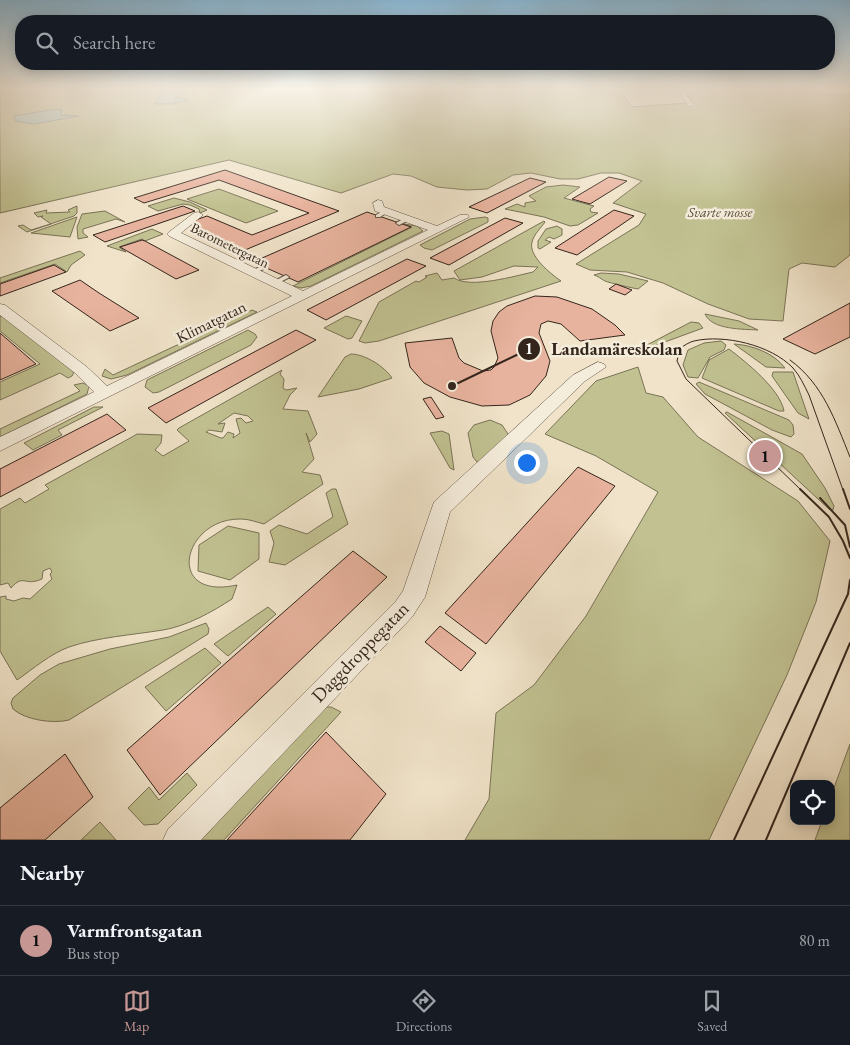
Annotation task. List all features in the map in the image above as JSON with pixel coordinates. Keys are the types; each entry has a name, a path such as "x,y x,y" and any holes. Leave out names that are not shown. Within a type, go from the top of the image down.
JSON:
{"street":[{"path":"380,210 403,221 437,230"},
{"name":"Barometergatan","path":"198,215 173,234 303,296"},
{"name":"Klimatgatan","path":"0,445 464,217"},
{"path":"0,308 81,370 105,393"},
{"name":"Daggdroppegatan","path":"179,840 404,609 412,597 422,572 441,508 579,378 598,367"}],"lane":[{"path":"252,272 264,267"},
{"path":"274,283 286,277"}],"green space":[{"name":"Svarte mosse","path":"0,127 850,127 850,255 835,267 802,263 789,269 783,321 749,319 708,304 663,283 627,272 590,270 576,264 639,225 646,214 613,203 642,181 619,173 601,173 578,179 560,179 531,173 513,175 487,189 467,190 437,187 411,176 393,174 341,193 229,160 0,213"},
{"path":"563,185 580,187 564,198 594,206 590,209 591,212 598,213 578,225 570,226 544,217 505,209 517,204 525,207 525,203 536,201 529,196 546,187"},
{"path":"219,189 278,211 246,223 187,199"},
{"path":"174,198 190,202 207,210 200,213 199,209 183,204 158,211 148,206"},
{"path":"77,206 77,213 74,216 51,224 41,217 43,216 38,217 34,213 47,210 46,213 70,212 68,210"},
{"path":"105,211 125,222 116,219 83,229 83,233 88,237 78,239 77,227 82,214"},
{"path":"77,217 70,237 31,233"},
{"path":"488,218 488,222 432,250 420,245 470,219"},
{"path":"544,221 533,239 533,253 541,264 561,281 379,341 365,343 359,341 379,302 416,281 419,282 427,277 425,276 437,273 442,280 454,278 461,281 481,282 533,272 538,267 514,266 482,277 460,280 454,271"},
{"path":"404,224 417,226 423,231 311,286 301,288 293,286 412,227"},
{"path":"23,225 31,230 47,225 27,232 18,226"},
{"path":"557,226 562,229 562,235 554,239 549,237 545,240 551,242 540,249 538,248 538,241 546,229"},
{"path":"152,229 163,234 145,241 142,239 119,247 126,252 107,246"},
{"path":"80,251 85,255 71,265 67,272 55,264 0,283 0,278"},
{"path":"601,273 619,274 648,281 638,289 608,282 594,275"},
{"path":"252,310 257,312 127,375 111,379 102,376 105,369 113,375"},
{"path":"705,314 739,321 758,330 721,326 714,323"},
{"path":"0,316 4,316 74,372 72,376 68,378 60,373 0,400 0,382 40,364 0,331"},
{"path":"346,316 362,321 352,338 348,339 324,328"},
{"path":"691,322 699,323 703,328 624,357"},
{"path":"248,330 257,337 251,345 159,392 153,393 145,387 147,380"},
{"path":"721,341 726,345 724,350 710,357 698,378 688,377 683,365 688,350 704,343"},
{"path":"734,344 748,346 769,354 785,368 766,367"},
{"path":"729,349 769,385 776,394 784,411 779,411 702,378 709,360"},
{"path":"351,354 362,356 374,362 392,378 359,389 318,397 345,357"},
{"path":"638,367 646,393 663,397 698,437 798,501 830,541 816,602 787,675 709,840 465,840 489,799 496,713 534,685 586,616 658,492 596,456 545,434 596,381"},
{"path":"282,370 280,374 284,379 283,388 286,390 297,388 290,395 283,409 308,411 317,434 310,442 306,433 314,459 302,472 320,475 323,484 264,524 241,519 221,522 205,531 195,544 189,558 191,571 199,581 214,587 237,585 232,599 199,618 172,628 104,639 69,647 48,658 17,680 0,651 0,597 6,596 6,599 14,601 23,598 30,599 52,579 50,574 52,572 50,568 43,571 42,579 31,582 19,581 11,588 8,583 0,585 0,509 20,498 25,503 49,489 45,485 137,434 162,435 161,443 155,450 163,456 189,441 177,430","holes":["234,413 248,416 253,421 246,423 241,418 236,419 240,433 233,438 234,434 228,432 223,438 206,432 209,430 222,432 225,423 218,424"]},
{"path":"773,372 793,372 809,419 798,413 772,376"},
{"path":"699,382 789,420 793,425 794,434 791,437 772,430 705,394 696,384"},
{"path":"83,383 89,386 87,394 0,437 0,429 80,391 74,385"},
{"path":"94,407 103,407 58,430 62,435 33,450 24,443"},
{"path":"727,412 802,454 825,488 834,506 833,510 830,510 725,413"},
{"path":"490,420 502,425 508,434 507,437 477,462 473,457 468,433 474,425"},
{"path":"442,431 449,434 454,470 450,468 430,433"},
{"path":"336,489 348,524 285,565 269,562 274,543 270,531 279,525 307,534 333,517 326,493"},
{"path":"228,526 259,533 259,559 230,580 198,571 199,545"},
{"path":"268,607 276,614 228,656 214,644"},
{"path":"206,623 209,629 208,634 69,720 55,722 40,720 25,716 13,709 11,703 13,698 40,675 59,664 110,649 169,637"},
{"path":"205,648 221,663 166,711 145,687"},
{"path":"324,707 331,707 341,712 224,840 201,840"},
{"path":"850,744 850,840 815,840 821,825 835,825 835,785"},
{"path":"187,773 197,785 158,824 144,825 128,808 149,787 159,800"},
{"path":"100,822 116,840 81,840"}],"building":[{"path":"225,170 339,211 245,250 187,223 207,216 252,235 309,213 219,180 144,203 134,198"},
{"path":"609,177 627,181 590,204 572,199"},
{"path":"530,178 546,182 487,213 469,207"},
{"path":"183,206 195,211 105,242 93,235"},
{"path":"614,210 634,216 577,255 555,248"},
{"path":"367,212 411,227 298,282 253,262"},
{"path":"505,218 523,223 449,265 430,258"},
{"path":"142,240 199,270 176,279 120,247"},
{"path":"407,259 426,266 326,320 307,310"},
{"path":"54,265 66,272 0,296 0,284"},
{"path":"80,280 139,318 110,331 52,291"},
{"path":"616,284 632,290 625,295 609,289"},
{"path":"535,296 557,297 592,309 615,325 625,335 580,341 561,324 548,321 541,324 539,333 550,361 546,376 530,395 509,405 482,406 450,397 424,383 410,367 405,343 452,338 459,358 464,363 483,371 491,370 498,358 491,331 493,321 499,312 507,306"},
{"path":"850,303 850,337 815,354 783,339"},
{"path":"296,330 316,340 166,423 148,408"},
{"path":"0,333 36,364 0,380"},
{"path":"431,397 444,417 436,419 423,399"},
{"path":"107,414 126,430 0,497 0,469"},
{"path":"578,467 615,486 486,644 445,613"},
{"path":"353,551 387,577 160,795 127,750"},
{"path":"440,626 476,653 461,671 425,642"},
{"path":"326,732 386,794 350,840 227,840"},
{"path":"65,754 93,797 45,840 0,840 0,808"}],"tram line":[{"path":"801,490 686,379 677,361 680,348 692,342 706,339 733,340 760,348 784,360 800,377 809,395 843,490"},
{"path":"790,360 820,391 850,457"},
{"path":"800,489 829,517 843,541 850,558"},
{"path":"843,489 850,509"},
{"path":"820,498 845,525 850,547"},
{"path":"734,840 848,594 850,580"},
{"path":"766,840 850,643"}],"place":[{"name":"Landamäreskolan","path":"452,386"},
{"name":"Varmfrontsgatan","path":"765,456"}]}
